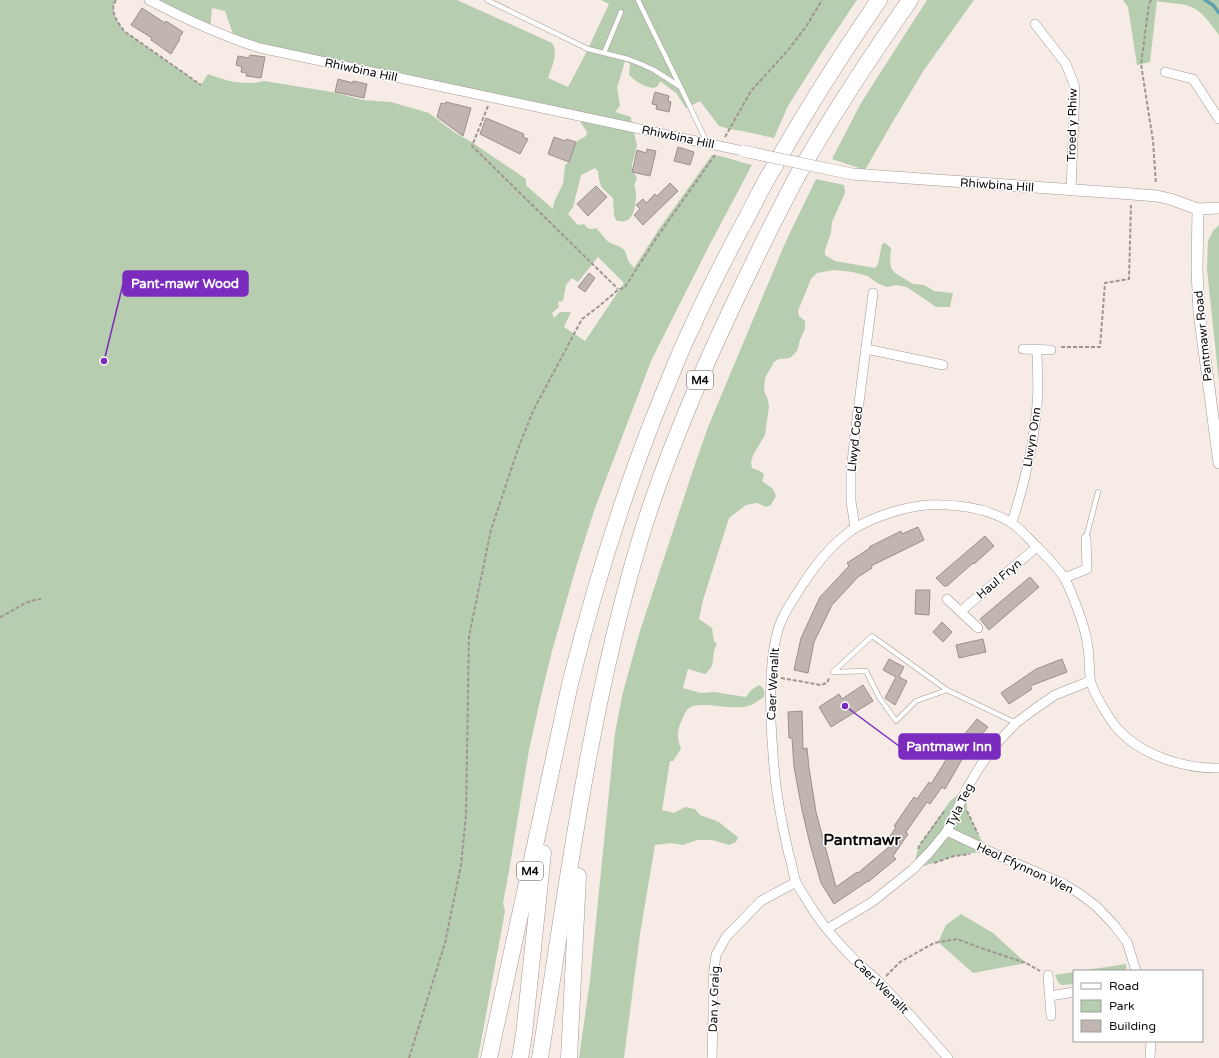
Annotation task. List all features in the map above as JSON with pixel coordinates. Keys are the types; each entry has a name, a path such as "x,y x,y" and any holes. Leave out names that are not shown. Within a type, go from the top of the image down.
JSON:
{"highway":[{"name":"M4","path":"489,1058 570,684 598,579 639,454 690,331 722,265 773,168 852,39 879,0"},
{"name":"M4","path":"540,1058 581,798 604,683 618,619 637,550 664,469 689,404 723,327 798,174 875,50 910,0"},
{"name":"M4","path":"520,1058 524,1034 541,868 570,684"},
{"name":"M4","path":"569,1058 581,798"}],"street":[{"name":"Rhiwbina Hill","path":"149,0 210,30 260,48 852,174 1157,196 1198,209 1219,208"},
{"name":"Troed y Rhiw","path":"1035,24 1066,64 1075,88 1070,190"},
{"path":"1165,72 1193,79 1219,119"},
{"name":"Pantmawr Road","path":"1198,209 1197,270 1199,312 1219,463"},
{"name":"Llwyd Coed","path":"855,528 850,501 851,472 873,293"},
{"path":"1023,348 1051,350"},
{"path":"866,349 943,365"},
{"name":"Llwyn Onn","path":"1012,522 1032,446 1038,404 1037,350"},
{"name":"Caer Wenallt","path":"948,1058 879,983 848,954 826,929 796,882 786,842 775,785 771,737 771,677 774,648 780,622 793,599 825,555 842,538 855,528 886,514 918,506 944,504 967,506 991,513 1012,522 1050,561 1064,578 1084,629 1089,657 1090,681 1106,713 1118,729 1130,740 1149,752 1169,761 1185,766 1219,768"},
{"path":"1064,578 1087,569 1086,538"},
{"name":"Haul Fryn","path":"961,611 1037,547"},
{"path":"947,599 978,628"},
{"name":"Tyla Teg","path":"826,929 872,902 912,870 929,853 947,831 967,788 981,764 997,743 1016,724 1036,708 1055,696 1090,681"},
{"name":"Heol Ffynnon Wen","path":"947,831 1064,884 1080,894 1097,907 1127,942 1136,970"},
{"name":"Dan y Graig","path":"712,1058 713,977 716,954 726,937 761,901 796,882"},
{"path":"1048,975 1051,1016"},
{"path":"1050,996 1073,992"},
{"path":"1150,1042 1150,1058"}],"lane":[{"path":"487,0 588,49 628,59 641,64 654,70 679,86"},
{"path":"638,0 707,143"},
{"path":"604,53 621,12"},
{"path":"1086,538 1098,492"},
{"path":"833,672 872,636 947,690 1016,724"},
{"path":"833,672 866,671 878,697 896,721 916,701 947,690"}],"path":[{"path":"116,0 112,11 124,31 201,85"},
{"path":"409,1058 445,943 461,865 466,815 469,636 491,530 518,449 533,411 582,318 618,290 626,288 657,237 715,156 751,91 789,49 807,25 822,0"},
{"path":"1151,0 1149,4 1141,64 1153,141 1157,196"},
{"path":"491,97 472,146 618,290"},
{"path":"1051,350 1056,346 1100,347 1105,283 1129,279 1132,194"},
{"path":"0,617 32,600 40,599"},
{"path":"771,677 821,685 827,683 833,672"},
{"path":"912,870 919,846 946,807"},
{"path":"879,983 900,962 934,943 957,939 1026,963 1048,975"}],"green space":[{"path":"0,0 116,0 113,8 115,16 124,31 201,85 208,74 221,79 236,82 250,83 264,81 332,92 363,100 391,102 429,113 454,132 526,179 526,185 553,209 554,202 563,184 565,165 569,162 576,142 586,136 587,132 581,123 580,116 235,40 225,11 212,8 210,30 149,0 457,0 552,43 555,56 548,78 568,87 609,4 601,0 857,0 788,106 774,138 719,126 700,101 686,108 676,93 660,81 658,86 654,88 647,87 637,82 629,75 630,64 625,61 617,88 620,106 615,112 631,117 637,146 632,164 632,172 635,174 637,179 634,185 636,199 634,210 630,218 626,221 616,220 614,215 613,198 602,187 598,171 595,168 581,175 573,207 568,214 578,225 584,224 589,229 596,228 607,241 625,251 628,261 634,268 659,229 712,155 752,165 651,361 595,508 577,564 552,651 529,750 503,903 505,911 478,1058 0,1058","holes":["598,257 624,283 585,341 564,327 571,312 560,312 554,318 552,313 559,307 558,302 563,301 566,285 572,278 578,282"]},
{"path":"927,0 974,0 924,70 865,170 832,159 861,103"},
{"path":"1123,0 1219,0 1219,35 1206,18 1194,8 1181,4 1157,1 1150,62 1137,65 1128,7"},
{"path":"816,179 844,185 845,193 832,222 831,233 825,250 825,255 835,261 875,268 878,264 882,244 885,243 891,248 891,268 895,273 913,284 924,285 934,291 953,293 950,307 936,307 907,287 896,285 887,287 877,283 868,276 852,272 834,270 817,273 811,279 798,311 799,316 805,321 805,329 797,351 790,358 779,359 774,362 765,378 764,391 769,406 765,435 753,455 751,463 752,468 764,474 762,481 773,489 776,496 771,505 766,507 757,503 746,505 729,518 703,600 699,619 712,628 714,641 717,644 714,652 713,663 705,674 688,669 683,688 701,693 714,692 746,697 751,690 759,685 764,690 764,697 752,705 742,707 700,705 688,709 681,722 678,732 681,749 673,761 670,761 662,810 674,813 685,807 695,809 700,815 719,822 738,837 736,842 729,845 712,840 697,840 683,845 671,843 655,845 640,934 624,1058 579,1058 590,980 615,733 623,692 640,631 708,427 786,241"},
{"path":"1219,225 1219,382 1207,269 1208,241 1213,231"},
{"path":"967,788 967,812 987,851 954,856 912,870 919,846 950,801"},
{"path":"961,914 993,933 1026,963 973,973 938,942 946,925"},
{"path":"1126,964 1126,970 1087,970"},
{"path":"1073,972 1073,984 1061,985 1055,975"}],"building":[{"path":"142,8 165,23 166,21 183,32 171,54 151,40 152,38 131,25"},
{"path":"250,55 265,57 261,78 246,76 247,73 241,72 242,67 236,65 238,56 249,58"},
{"path":"338,79 353,83 353,81 367,84 364,98 335,92"},
{"path":"655,92 669,96 668,101 671,102 669,112 656,109 657,105 652,104"},
{"path":"446,102 471,108 463,136 437,117 441,103 445,104"},
{"path":"486,118 524,134 523,137 528,139 520,154 480,134"},
{"path":"554,137 565,141 566,139 576,142 569,162 548,154"},
{"path":"678,147 694,152 690,165 674,161"},
{"path":"647,149 656,151 650,176 632,172 637,150 646,153"},
{"path":"670,183 678,191 643,225 634,215 640,209 636,205 643,199 646,203 655,194 657,196"},
{"path":"596,186 607,197 588,216 577,204"},
{"path":"589,273 595,278 585,292 578,287"},
{"path":"918,527 924,540 871,566 872,568 858,577 832,605 814,642 808,673 794,670 801,638 820,597 849,566 847,563 870,548 869,547 901,531 902,534"},
{"path":"985,536 994,546 947,586 944,586 936,578"},
{"path":"1030,577 1039,587 989,630 980,619"},
{"path":"916,590 930,590 929,615 915,614"},
{"path":"942,622 952,632 943,642 933,632"},
{"path":"983,639 986,652 959,658 956,645"},
{"path":"889,659 904,667 899,677 907,681 895,705 885,698 896,677 883,670"},
{"path":"1062,659 1067,672 1030,686 1032,689 1009,704 1001,693 1036,669"},
{"path":"863,685 873,701 831,727 819,707 839,694 842,699"},
{"path":"802,711 803,749 807,748 816,812 836,887 857,872 858,873 890,846 885,844 896,827 894,826 914,797 917,799 929,782 931,784 954,747 977,719 988,727 964,756 945,789 942,787 930,804 927,802 906,832 908,834 893,856 896,859 868,882 834,904 821,883 810,844 794,767 792,738 789,738 788,712"}],"waterway":[{"path":"1205,0 1213,5 1219,13"}],"place":[{"name":"Pant-mawr Wood","path":"104,361"},
{"name":"Pantmawr Inn","path":"845,706"}],"district":[{"name":"Pantmawr","path":"862,839"}]}
